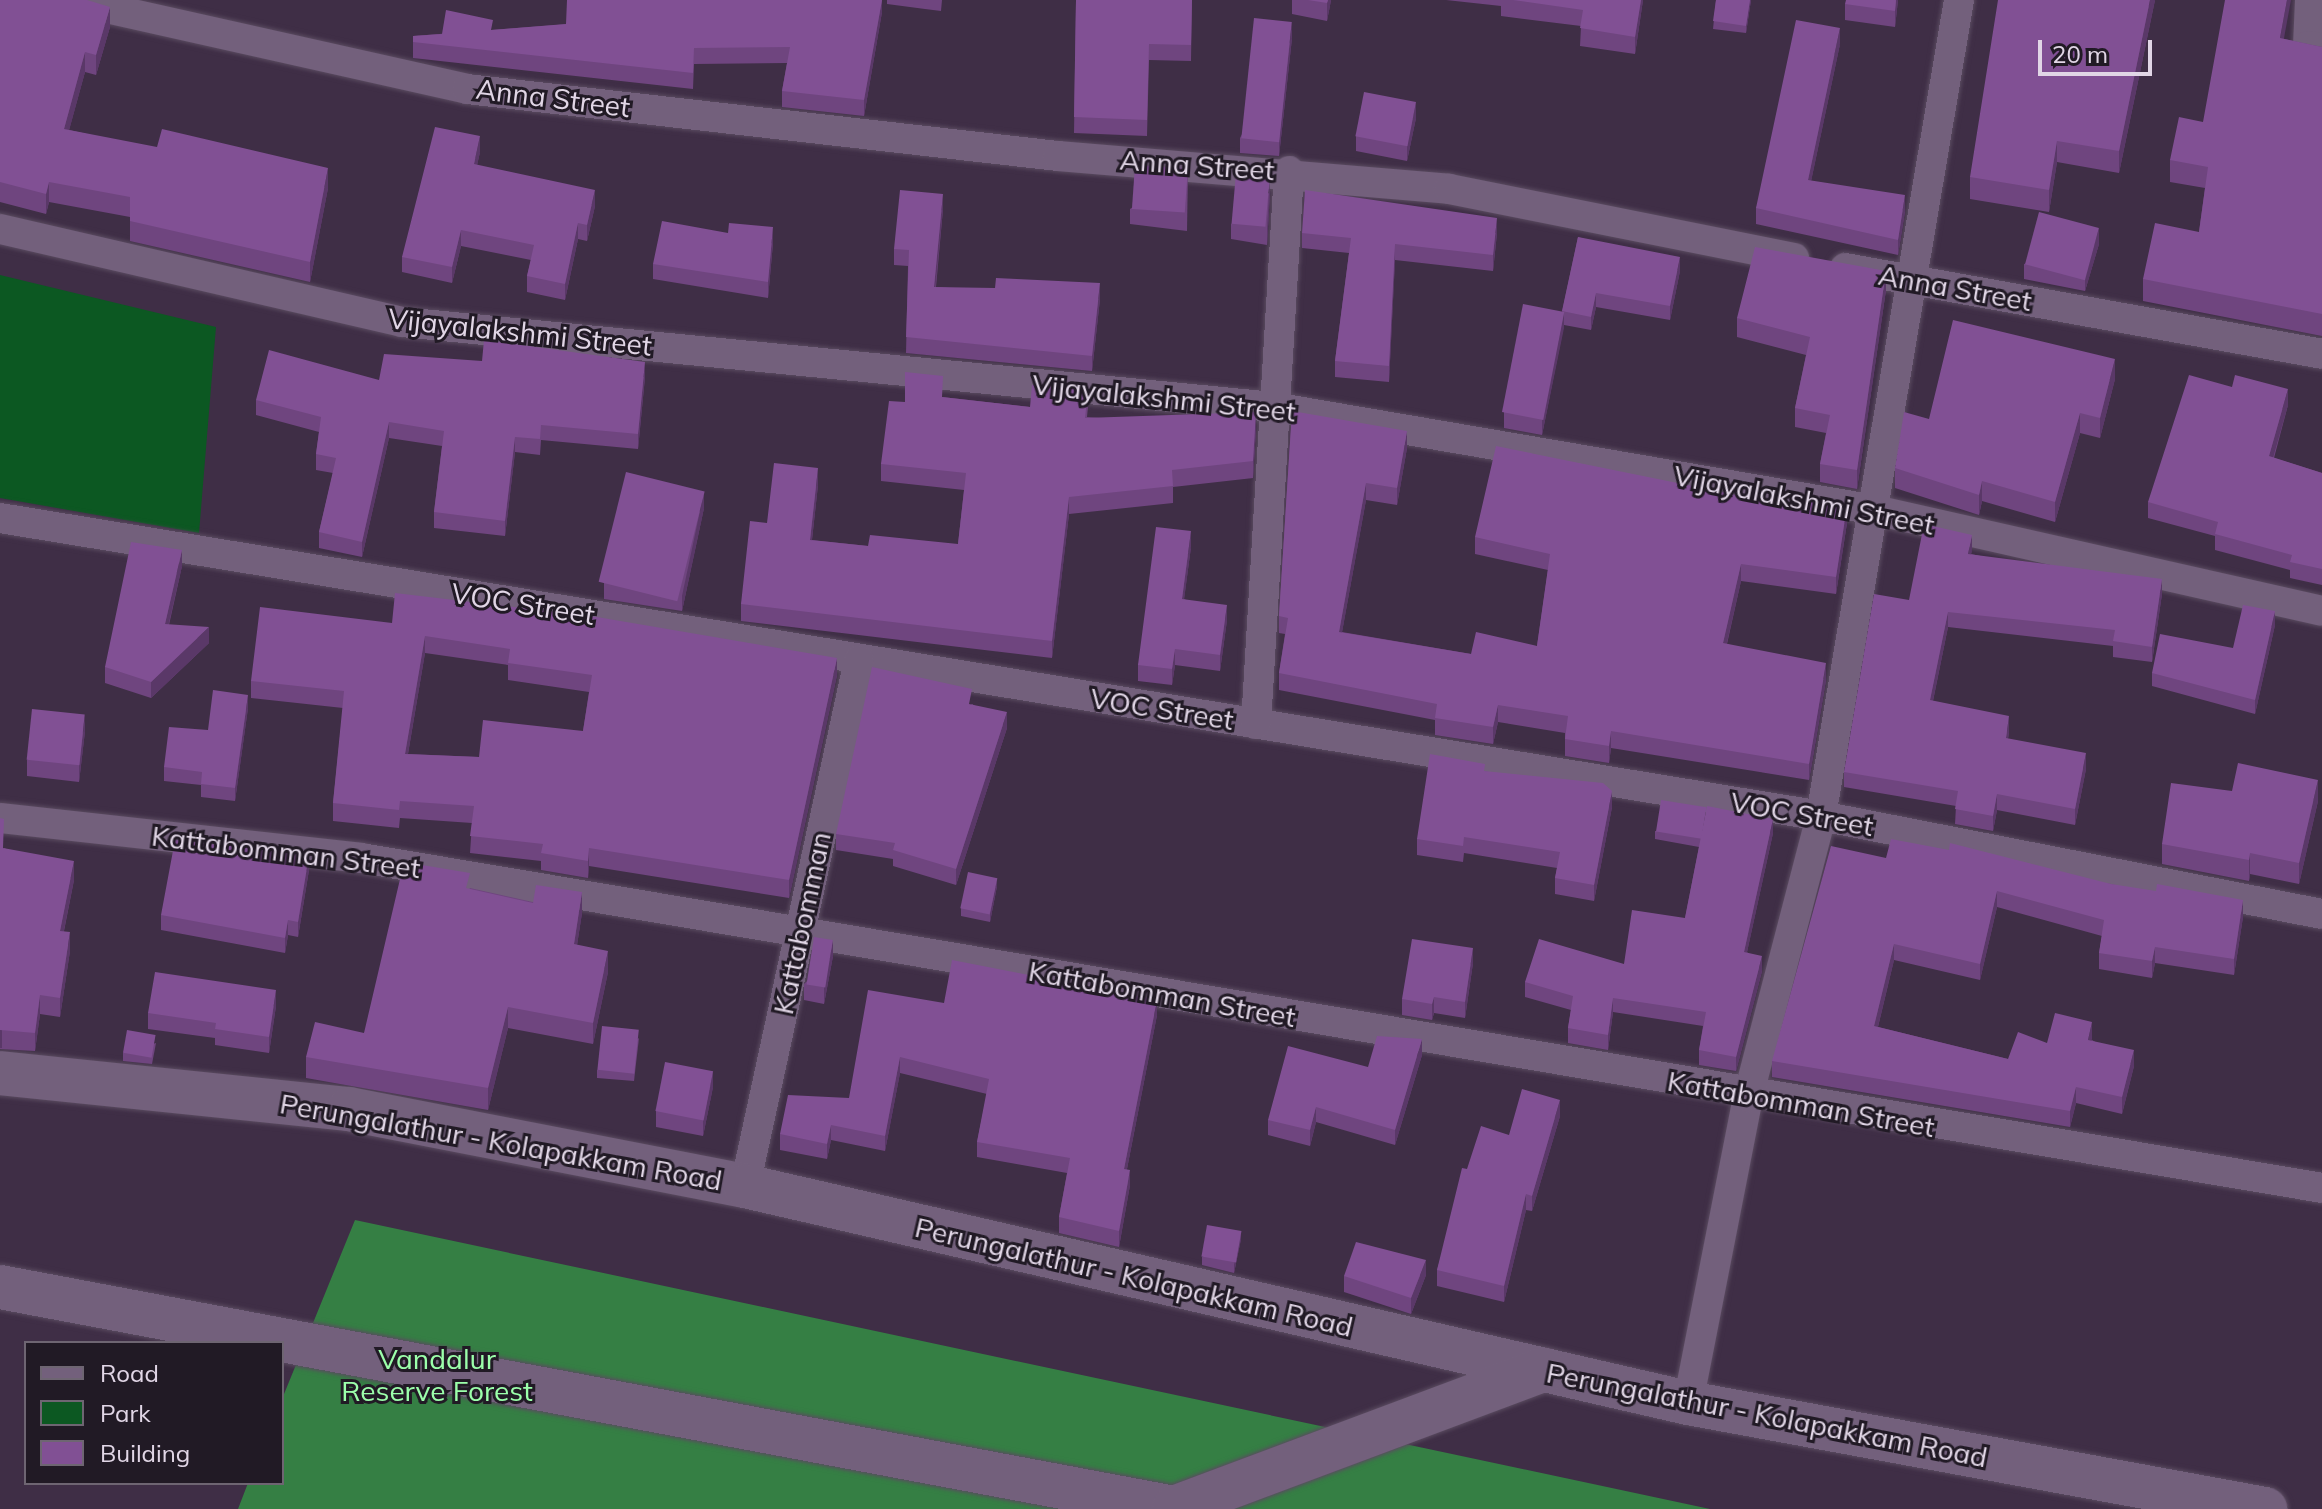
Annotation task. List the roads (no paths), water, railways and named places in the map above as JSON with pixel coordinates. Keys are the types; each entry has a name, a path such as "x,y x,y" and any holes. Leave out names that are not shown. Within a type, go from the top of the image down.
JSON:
{"main road":[{"name":"Perungalathur - Kolapakkam Road","path":"0,1073 349,1109 745,1186 1688,1403 2265,1509"},
{"path":"0,1287 1174,1508 1544,1370"}],"street":[{"name":"Anna Street","path":"70,0 467,89 1058,156 1289,171 1449,189 1910,281 2322,354"},
{"path":"1688,1403 1748,1097 1821,816 1870,509 1959,0"},
{"path":"2310,0 2308,46 2322,48"},
{"path":"1256,724 1289,171"},
{"name":"Vijayalakshmi Street","path":"0,229 402,322 1273,407 1870,509 2322,611"},
{"name":"VOC Street","path":"0,518 1821,816 2322,914"},
{"name":"Kattabomman","path":"745,1186 859,660"},
{"name":"Kattabomman Street","path":"0,818 361,858 1748,1097 2322,1188"}],"park label":[{"name":"Vandalur Reserve Forest","path":"437,1375"}]}
